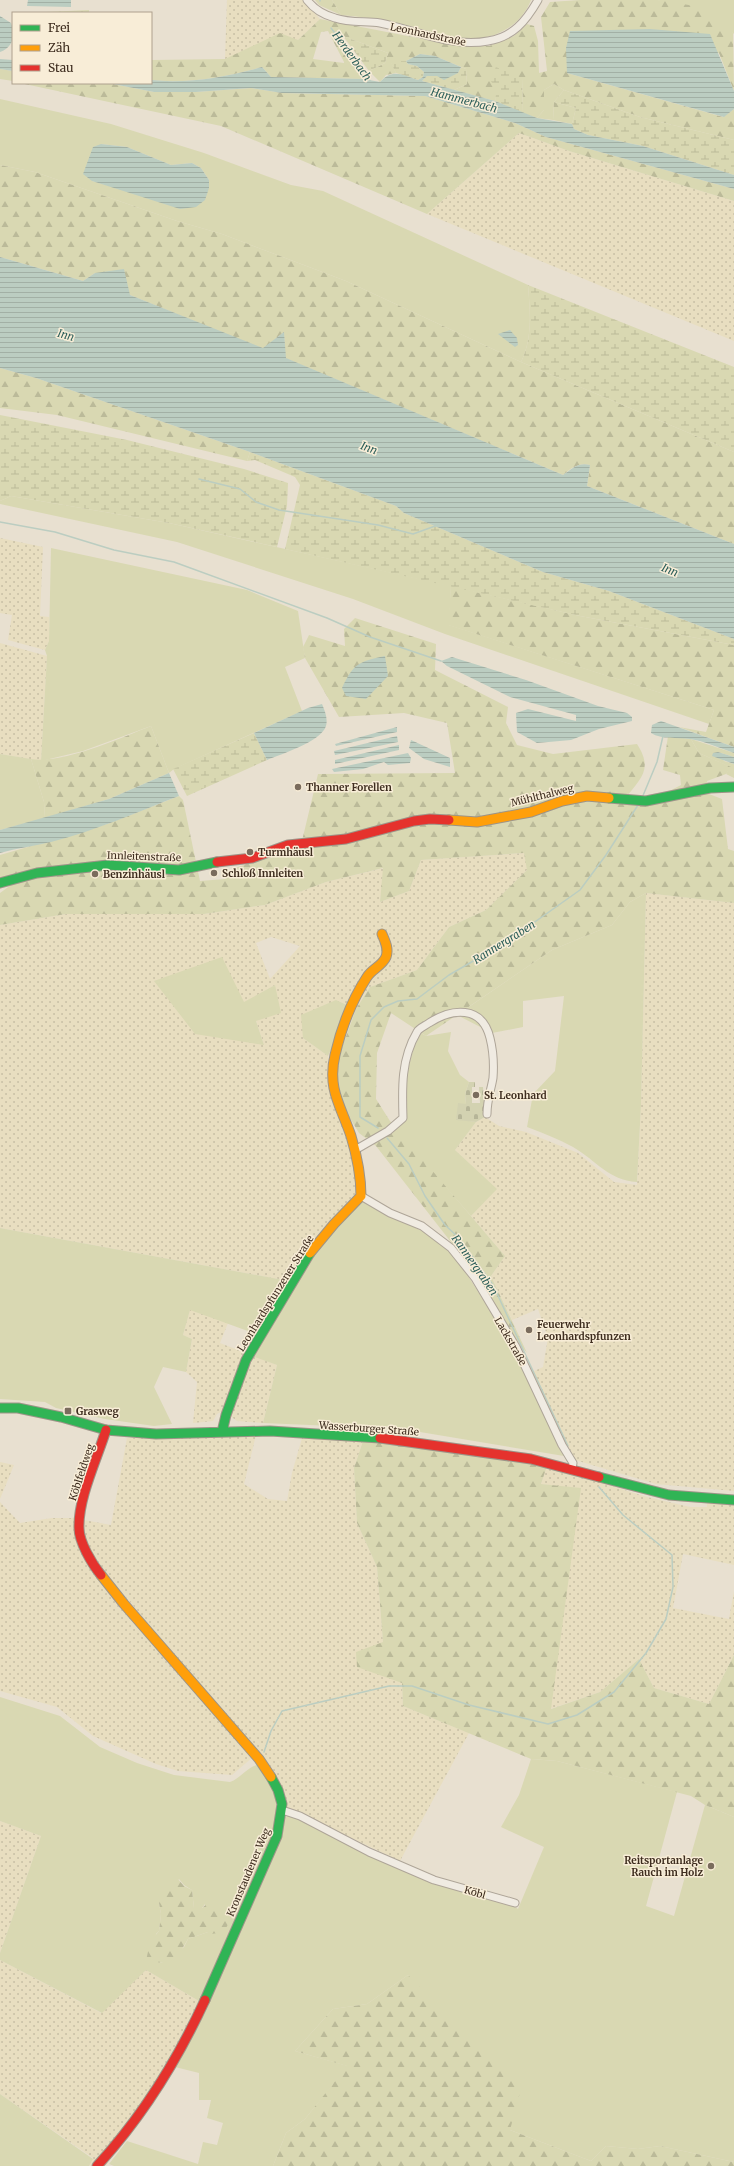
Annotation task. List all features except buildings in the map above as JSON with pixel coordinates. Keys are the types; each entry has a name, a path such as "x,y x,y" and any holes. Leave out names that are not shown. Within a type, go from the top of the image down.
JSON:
{"street":[{"name":"Leonhardstraße","path":"307,0 321,13 335,19 379,23 457,42 474,43 488,42 511,33 529,16 538,0"},
{"name":"Mühlthalweg","path":"357,837 398,824 430,819 477,822 531,812 562,801 586,796 642,801 710,788 734,787"},
{"name":"Innleitenstraße","path":"0,883 37,872 108,865 179,870 210,863 252,858 288,845 331,842 357,837"},
{"path":"361,1196 362,1180 355,1150 333,1096 332,1065 354,1004 368,975 386,959 388,950 382,934"},
{"path":"355,1150 388,1131 402,1118 402,1079 407,1056 418,1031 440,1016 461,1011 472,1014 483,1025 489,1036 493,1077 488,1095 487,1114"},
{"name":"Leonhardspfunzener Straße","path":"222,1432 226,1415 246,1360 311,1252 334,1224 361,1196"},
{"name":"Lackstraße","path":"361,1196 390,1213 428,1230 451,1248 475,1278 516,1347 562,1445 573,1464 572,1469"},
{"name":"Wasserburger Straße","path":"0,1408 18,1408 61,1417 106,1430 156,1434 270,1431 388,1438 531,1459 668,1495 734,1500"},
{"name":"Köblfeldweg","path":"106,1430 82,1504 79,1529 92,1562 124,1604"},
{"name":"Kronstaudener Weg","path":"97,2166 126,2135 163,2082 201,2009 272,1847 282,1810 275,1782 259,1759 124,1604"},
{"name":"Köbl","path":"282,1810 300,1816 369,1852 434,1880 515,1903"}],"shaded area":[{"path":"227,0 303,0 320,19 298,40 225,59"},
{"path":"519,133 569,151 734,201 734,341 427,214"},
{"path":"0,538 43,547 40,616 49,617 49,641 45,650 8,640 12,615 0,613"},
{"path":"0,643 47,656 41,761 0,754"},
{"path":"524,853 528,869 486,910 449,927 417,970 370,987 356,1009 351,1007 303,1038 328,1056 331,1097 349,1139 358,1176 358,1195 289,1281 0,1228 0,925 66,914 204,914 265,905 326,882 384,868 380,902 409,891 421,860","holes":["271,937 300,946 270,979 256,943","275,985 256,1021 264,1045 244,1003"]},
{"path":"646,893 734,903 734,1491 656,1484 575,1460 532,1372 543,1367 548,1338 538,1309 512,1320 491,1276 505,1256 471,1216 496,1189 455,1150 476,1122 485,1117 499,1126 526,1132 578,1153 614,1182 637,1185 641,1105"},
{"path":"190,1309 228,1323 220,1343 277,1365 263,1423 237,1421 223,1411 217,1414 213,1421 193,1423 197,1382 186,1372 192,1339 183,1335"},
{"path":"256,1435 244,1484 268,1499 287,1501 292,1473 302,1438 363,1441 354,1468 357,1523 377,1567 383,1642 402,1683 403,1706 469,1733 400,1861 286,1807 279,1780 262,1754 175,1657 99,1564 86,1541 84,1520 111,1525 127,1438"},
{"path":"0,1462 14,1465 0,1499"},
{"path":"547,1466 647,1497 690,1507 707,1507 707,1502 734,1504 734,1565 683,1554 673,1608 729,1619 734,1591 734,1655 709,1704 654,1688 639,1659 600,1692 550,1709 580,1489 541,1484"},
{"path":"0,1502 20,1523 52,1518 77,1518 86,1557 253,1757 232,1775 178,1771 156,1764 93,1736 57,1707 0,1691"},
{"path":"0,1821 41,1836 0,1953"},
{"path":"0,1960 101,2013 146,1970 199,2001 161,2079 106,2166 89,2166 93,2158 0,2094"}],"green space":[{"path":"315,0 332,0 341,15 319,5"},
{"path":"332,0 531,0 522,16 508,28 495,35 469,39 442,35 387,21 341,15"},
{"path":"580,0 658,0 701,7 733,33 734,91 719,53 567,73 723,117 734,109 734,140 640,117 564,90 554,84 544,90 544,110 537,118 523,113 522,78 498,89 495,101 454,90 467,84 466,69 435,56 420,54 406,61 391,62 396,73 386,75 380,82 369,71 385,63 388,53 343,36 338,38 364,79 271,77 262,67 207,79 179,81 152,80 152,60 225,59 280,33 298,40 320,19 459,46 489,46 514,36 527,24 534,26 538,41 539,73 547,71 541,17 550,2","holes":["328,31 344,63 313,59 321,32"]},
{"path":"658,0 734,0 734,34 733,33"},
{"path":"89,10 89,12 46,12"},
{"path":"343,36 388,53 385,63 369,71"},
{"path":"390,61 406,61 408,64 417,66 424,72 423,77 418,80 396,73"},
{"path":"461,67 466,69 467,84 454,90 422,81 427,76 458,73"},
{"path":"496,67 522,78 523,113 495,101 497,89 490,80"},
{"path":"0,69 12,71 12,81 0,79"},
{"path":"25,84 113,84 154,92 196,92 251,88 282,93 425,96 515,123 546,137 734,189 734,201 569,151 519,133 427,214 221,126"},
{"path":"554,84 564,90 554,102 553,120 537,118 544,110 544,90"},
{"path":"564,90 640,117 734,140 734,175 643,146 588,135 574,129 572,124 576,108 554,102"},
{"path":"0,99 111,124 204,153 291,185 323,191 528,285 530,324 525,353 521,362 346,281 222,234 177,221 35,172 0,165","holes":["101,144 127,147 171,165 192,163 201,168 209,180 209,188 134,193 92,181"]},
{"path":"554,102 576,108 572,124 553,120"},
{"path":"0,165 35,172 177,221 222,234 346,281 521,362 734,452 734,544 587,486 590,465 579,465 563,475 285,358 284,332 263,349 130,295 95,273 83,281 0,257"},
{"path":"528,285 734,367 734,452 521,362 525,353 530,324"},
{"path":"0,368 36,378 250,452 247,461 57,415 0,408"},
{"path":"0,415 127,440 244,469 288,483 287,506 277,547 169,523 11,496 0,501"},
{"path":"250,452 396,506 404,513 543,572 609,591 734,639 734,645 580,616 285,549 300,485 295,477 255,460 247,461"},
{"path":"11,496 169,523 451,586 449,625 714,710 709,724 445,634 353,599 177,542 0,504 0,501"},
{"path":"51,548 247,590 298,611 305,658 285,667 302,711 174,769 169,773 151,726 83,751 41,761 47,656 45,650 49,641"},
{"path":"451,586 580,616 734,645 734,747 679,727 706,732 714,710 448,625"},
{"path":"355,618 436,644 435,670 508,707 506,723 517,745 553,754 637,744 642,753 645,768 640,780 624,800 656,798 681,785 680,775 663,770 668,736 691,739 699,753 731,767 726,774 707,781 709,794 722,799 728,849 734,851 734,903 646,893 630,902 612,925 552,950 426,1036 391,1013 377,1053 376,1099 390,1121 505,1256 491,1276 527,1353 503,1324 479,1278 376,1146 359,1133 337,1097 335,1067 356,1009 370,987 417,970 449,927 486,910 527,870 524,853 421,860 409,891 380,902 383,868 326,882 265,905 204,914 66,914 0,925 0,893 11,885 12,880 0,879 0,855 107,824 179,796 183,800 200,881 225,879 235,868 301,845 318,774 455,773 447,723 404,713 339,717 305,658 303,647 309,635 345,646 344,629"},
{"path":"151,726 169,773 109,799 45,818 44,802 31,759 44,760 75,754"},
{"path":"254,733 267,760 187,796 173,769"},
{"path":"691,739 734,753 734,757 718,752 724,761 734,764 734,778 726,774 730,767 699,753"},
{"path":"0,754 31,759 44,802 45,818 0,830"},
{"path":"646,893 641,1105 637,1182 618,1178 610,1174 573,1147 527,1127 533,1094 555,1071 564,996 523,1001 523,1027 492,1033 457,1015 552,950 612,925 630,902"},
{"path":"222,957 244,1002 275,985 281,1013 256,1021 264,1045 195,1034 154,981"},
{"path":"336,1000 351,1007 328,1056 303,1038 301,1015"},
{"path":"451,1032 448,1051 460,1075 469,1082 465,1094 466,1104 456,1119 476,1122 455,1150 497,1189 471,1216 396,1130 406,1120 405,1079 414,1047 421,1033 426,1036"},
{"path":"469,1082 475,1082 475,1087 472,1087 472,1103 480,1103 479,1087 483,1087 485,1117 476,1122 456,1120 458,1103 466,1104 465,1094"},
{"path":"363,1201 422,1231 447,1248 468,1276 513,1346 564,1456 384,1426 356,1427 263,1423 277,1365 252,1356 313,1255 336,1226"},
{"path":"0,1228 289,1281 259,1335 190,1310 183,1335 192,1339 186,1372 163,1367 154,1387 172,1424 154,1426 105,1419 56,1408 45,1402 0,1399"},
{"path":"363,1441 473,1450 547,1466 541,1484 581,1488 551,1709 600,1692 639,1659 654,1688 709,1704 734,1655 734,1817 705,1805 691,1796 557,1761 531,1759 403,1706 402,1683 357,1667 356,1652 383,1642 377,1567 357,1523 354,1468"},
{"path":"0,1697 60,1716 100,1747 137,1763 174,1775 230,1782 238,1778 253,1766 261,1765 274,1792 277,1808 271,1838 199,2001 146,1970 102,2013 0,1960 0,1953 41,1836 0,1821","holes":["179,1879 184,1885 192,1890 194,1908 202,1908 205,1904 208,1932 188,1939 184,1947 162,1963 154,1961 156,1934 159,1931 161,1914 159,1903"]},
{"path":"531,1759 557,1761 677,1792 646,1906 674,1916 705,1805 734,1817 734,2162 660,2146 638,2149 606,2146 591,2161 510,2130 408,1975 367,2004 333,2009 295,2051 348,2066 305,2119 286,2133 273,2166 114,2166 109,2164 127,2141 198,2164 203,2142 217,2145 223,2123 207,2118 211,2100 199,2100 199,2073 175,2067 283,1818 290,1815 408,1873 514,1906 518,1909 544,1847 501,1827 519,1795"},
{"path":"177,1878 184,1886 192,1890 194,1908 202,1908 208,1903 223,1912 229,1923 224,1930 220,1932 211,1934 208,1932 188,1939 172,1960 164,1963 155,1962 149,1964 146,1961 150,1942 159,1931 161,1914 159,1903 166,1890"},
{"path":"408,1975 521,2089 510,2130 591,2161 606,2146 638,2149 660,2146 734,2162 734,2166 273,2166 286,2133 305,2119 347,2066 295,2051 333,2009 367,2004"},
{"path":"0,2094 93,2159 89,2166 0,2166"}],"water":[{"path":"28,0 71,0 71,7 27,6"},
{"path":"0,16 11,23 12,40 8,47 0,52"},
{"path":"650,29 710,34 734,91 734,109 724,117 567,73 566,48 570,31"},
{"name":"Hammerbach","path":"420,54 435,56 461,67 458,73 444,80 437,76 427,76 422,81 495,101 537,118 572,124 574,129 588,135 643,146 734,175 734,189 546,137 515,123 425,96 282,93 251,88 196,92 154,92 113,84 152,84 152,80 179,81 207,79 262,67 271,77 364,79 380,82 389,75 394,74 418,80 423,77 424,72 417,66 408,64 406,61"},
{"path":"0,59 12,60 12,71 0,69"},
{"path":"101,144 127,147 171,165 192,163 201,168 209,180 209,188 205,200 196,207 180,209 92,181 83,174 93,147"},
{"name":"Inn","path":"0,257 83,281 95,273 124,269 130,295 263,348 284,332 286,358 563,475 579,465 590,465 587,486 734,544 734,639 609,591 543,572 404,513 396,506 250,452 36,378 0,368"},
{"path":"510,330 517,338 518,345 515,347 498,334"},
{"path":"385,656 388,676 366,699 346,696 342,688 354,668 363,662"},
{"path":"452,657 526,680 598,706 627,713 632,717 632,721 599,729 571,740 537,743 517,732 516,713 528,709 576,721 576,715 510,697 447,666 441,661"},
{"path":"322,704 327,721 323,732 300,747 267,760 254,733 308,708"},
{"path":"661,721 734,747 734,753 695,740 660,737 651,733 652,725"},
{"path":"397,727 397,732 336,746 335,744"},
{"path":"397,736 398,742 335,755 334,751"},
{"path":"411,740 450,758 450,767 424,759 409,748"},
{"path":"399,745 399,750 335,764 335,760"},
{"path":"718,752 734,757 734,764 712,756 713,753"},
{"path":"408,753 411,758 410,763 388,765 384,762 363,769 334,772 332,769"},
{"path":"169,773 179,796 116,821 67,838 0,853 0,830 109,799"}],"waterway":[{"name":"Herderbach","path":"331,28 363,69 370,81"},
{"path":"199,479 240,489 256,502 279,510 378,525 413,534 438,525"},
{"path":"0,522 55,532 114,550 174,562 327,618 370,637 441,661"},
{"name":"Rannergraben","path":"642,798 657,762 663,736"},
{"name":"Rannergraben","path":"378,1128 360,1117 360,1056 371,1020 384,1007 398,1001 417,999 449,975 508,941 580,890 606,855 638,805"},
{"name":"Rannergraben","path":"387,1138 409,1164 425,1196 445,1225 459,1238 493,1285 568,1446"},
{"path":"264,1752 271,1731 282,1711 389,1686 412,1686 469,1705 548,1724 577,1715 614,1692 646,1653 666,1619 673,1587 672,1555 623,1515 599,1487"}],"traffic: fast":[{"path":"609,798 646,801 710,788 734,787"},
{"path":"0,883 37,873 108,865 179,870 217,862"},
{"path":"222,1432 226,1415 246,1360 310,1253"},
{"path":"0,1408 18,1408 61,1417 106,1430 156,1434 270,1431 380,1438"},
{"path":"599,1477 669,1495 734,1500"},
{"path":"205,2000 277,1836 282,1804 278,1790 271,1777"}],"traffic: slow":[{"path":"449,820 477,822 531,812 562,801 587,796 609,798"},
{"path":"310,1253 334,1224 361,1196 357,1158 351,1136 336,1097 333,1067 340,1035 357,995 369,974 382,963 386,957 387,948 382,934"},
{"path":"101,1575 124,1604 259,1759 271,1777"}],"traffic: jam":[{"path":"217,862 252,858 288,845 346,839 414,821 430,819 449,820"},
{"path":"101,1575 87,1553 81,1540 79,1528 85,1491 106,1430"},
{"path":"380,1438 531,1459 599,1477"},
{"path":"97,2166 129,2128 158,2087 183,2045 205,2000"}],"place":[{"name":"Thanner Forellen","path":"298,787"},
{"name":"Turmhäusl","path":"250,852"},
{"name":"Schloß Innleiten","path":"214,873"},
{"name":"Benzinhäusl","path":"95,874"},
{"name":"St. Leonhard","path":"476,1095"},
{"name":"Feuerwehr Leonhardspfunzen","path":"529,1330"},
{"name":"Grasweg","path":"68,1411"},
{"name":"Reitsportanlage Rauch im Holz","path":"711,1866"}]}
